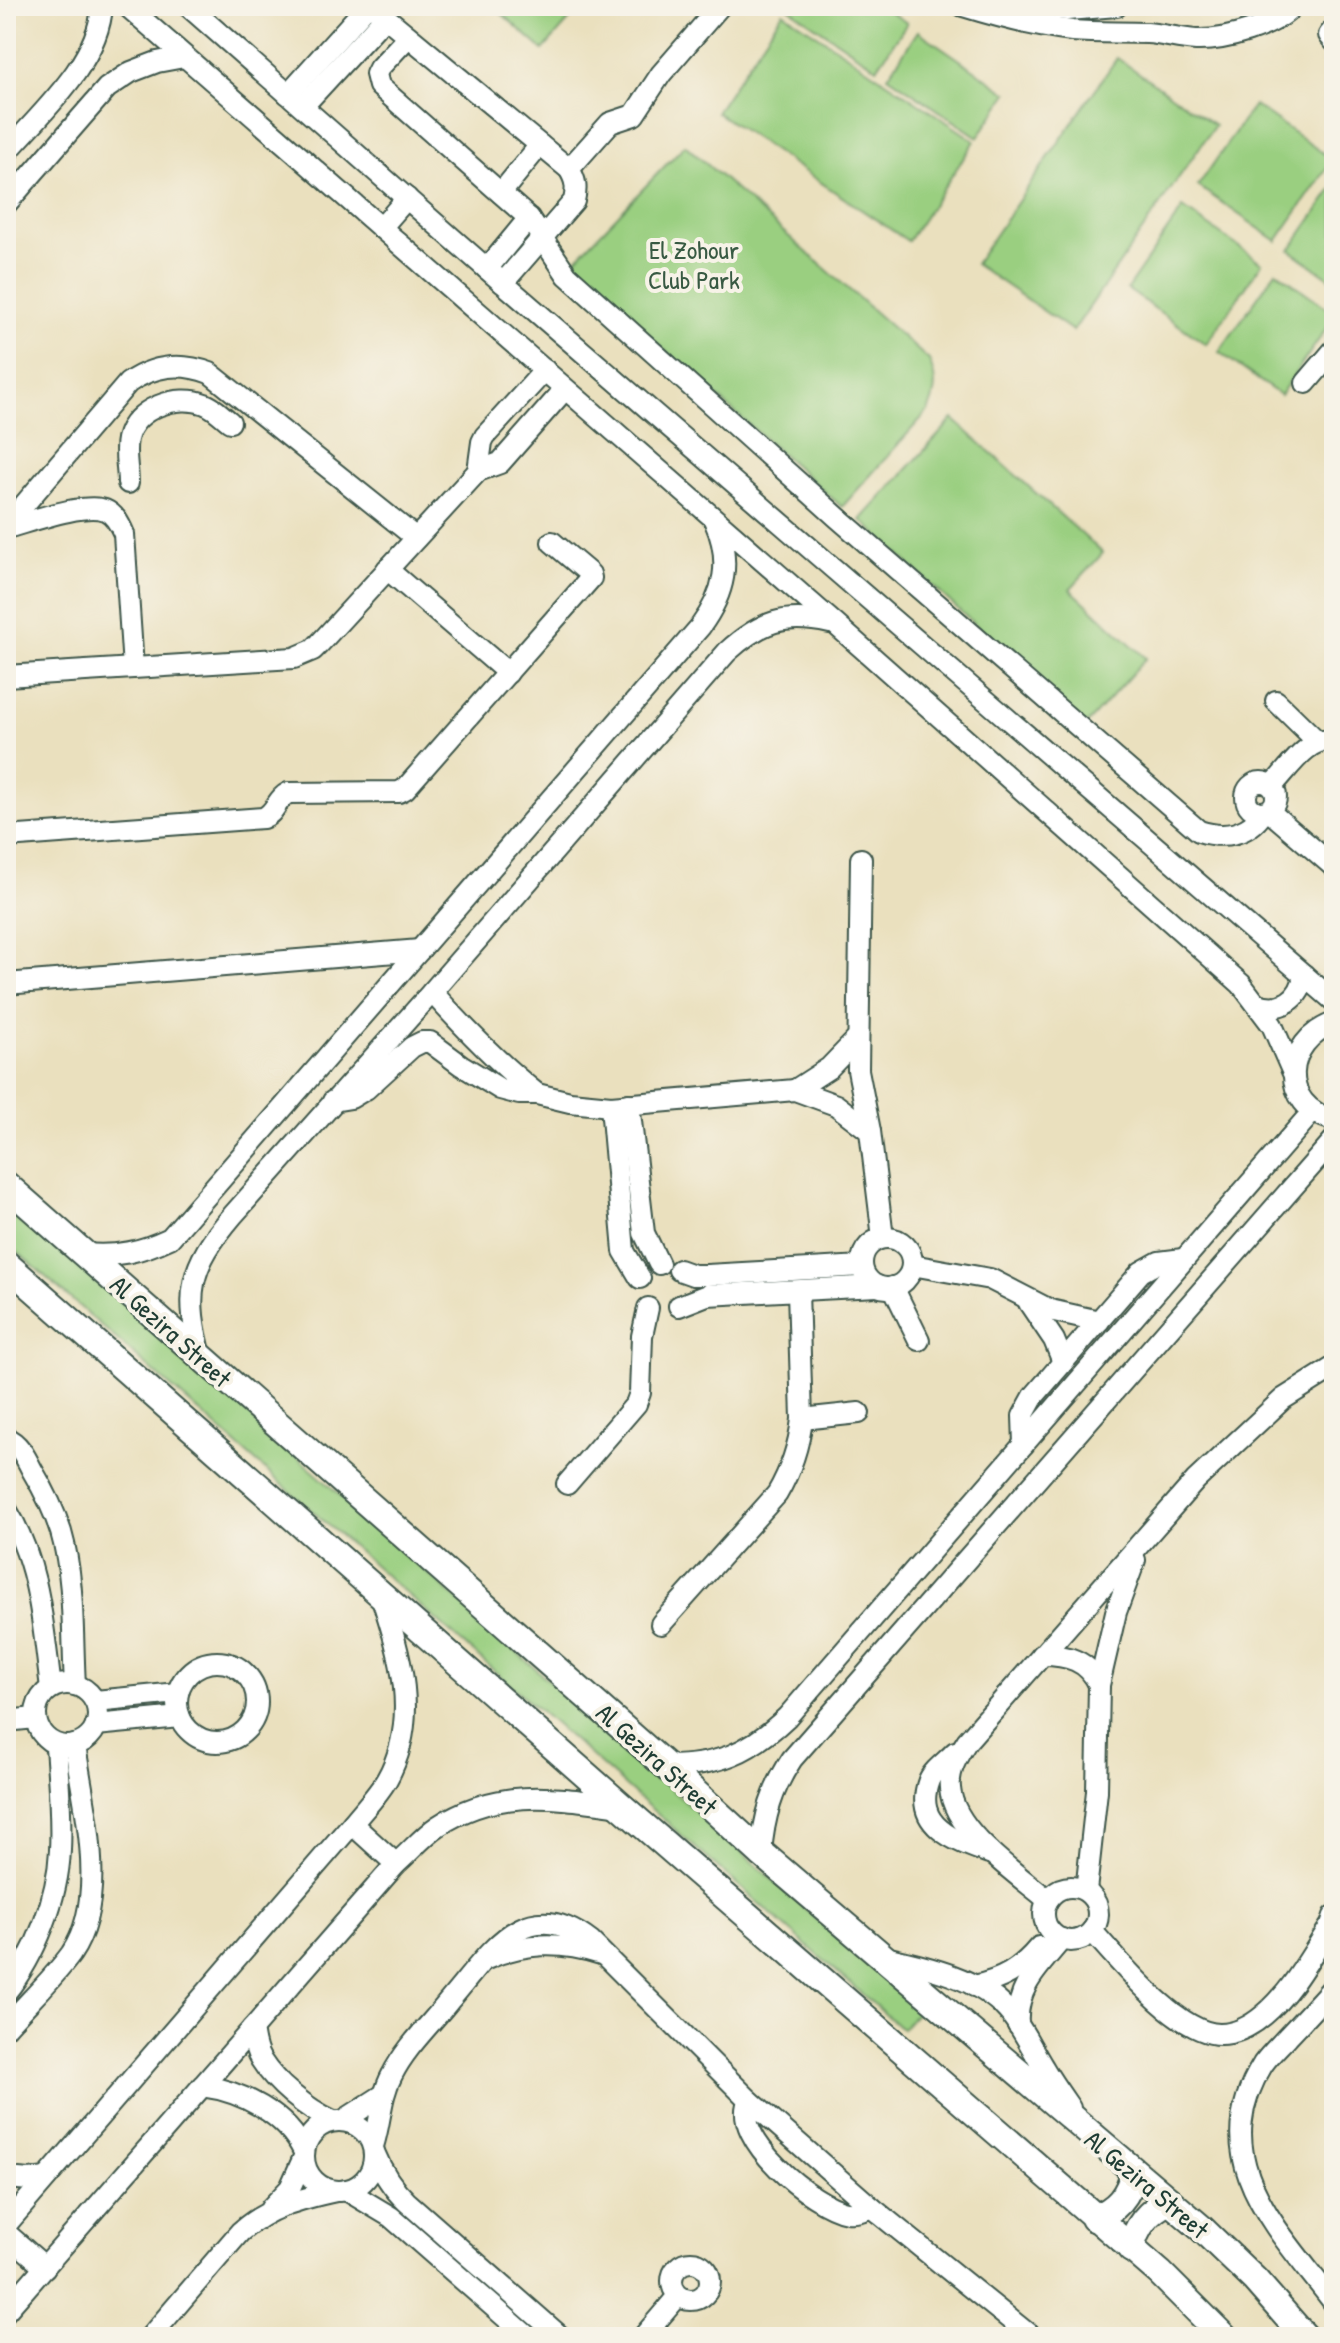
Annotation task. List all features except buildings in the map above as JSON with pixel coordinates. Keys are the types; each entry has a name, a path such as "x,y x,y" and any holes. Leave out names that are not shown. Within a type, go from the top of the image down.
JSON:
{"main road":[{"name":"Al Gezira Street","path":"6,1185 761,1853 1169,2201 1255,2280 1305,2337"},
{"path":"13,1276 380,1592 1131,2249 1197,2308 1224,2337"},
{"path":"1094,2218 1122,2201 1134,2172"},
{"path":"1131,2249 1140,2223 1153,2210 1169,2201"}],"street":[{"path":"6,153 81,65 94,40 102,6"},
{"path":"127,6 834,623 1241,984 1272,1025 1299,1094 1313,1111 1334,1120"},
{"path":"188,6 503,283 1334,1001"},
{"path":"569,169 610,123 634,115 661,74 720,6"},
{"path":"963,6 1036,26 1074,31 1158,34 1200,40 1225,37 1270,23 1284,16 1293,6"},
{"path":"1021,6 1067,10 1117,6"},
{"path":"295,100 375,10 569,169 577,190 574,201 503,283"},
{"path":"1334,29 1329,35 1334,41"},
{"path":"408,37 379,68 376,80 379,86 529,218 567,275 838,518 1199,831 1236,834 1252,826 1266,812"},
{"path":"6,204 107,88 131,72 157,62 184,57"},
{"path":"63,87 88,109"},
{"path":"501,193 540,145"},
{"path":"381,228 407,198"},
{"path":"487,269 529,218"},
{"path":"1306,383 1334,350"},
{"path":"6,527 128,383 143,372 161,366 196,368 210,373 416,538"},
{"path":"478,471 485,436 545,370"},
{"path":"128,383 151,409"},
{"path":"6,676 303,655 320,643 478,471 500,463 565,389"},
{"path":"128,483 127,438 137,422 151,409 168,402 187,400 206,404 230,422"},
{"path":"6,527 80,509 94,508 111,514 124,534 133,668"},
{"path":"84,1254 114,1256 143,1251 170,1238 700,627 714,608 726,563 722,539 713,518"},
{"path":"6,837 263,818 273,812 278,800 288,793 399,792 591,578 552,542"},
{"path":"387,569 508,673"},
{"path":"202,1359 192,1321 193,1282 208,1245 233,1215 432,992 727,652 749,632 776,620 805,617 834,623"},
{"path":"700,627 727,652"},
{"path":"1276,701 1326,741 1272,786 1256,783 1251,785 1246,795 1252,810 1266,812 1334,867"},
{"path":"861,859 858,1070 870,1131 883,1238"},
{"path":"6,984 420,950"},
{"path":"1258,1004 1273,1007 1289,1002 1300,990 1304,975"},
{"path":"432,992 478,1043 537,1094"},
{"path":"1293,1073 1301,1046 1321,1027 1334,1023"},
{"path":"795,1090 829,1068 857,1039"},
{"path":"333,1101 351,1098 366,1089 401,1055 422,1042 436,1045 500,1089 519,1094 537,1094 570,1102 620,1105 795,1090 836,1105 870,1131"},
{"path":"620,1105 644,1233 659,1264"},
{"path":"620,1105 624,1251 640,1278"},
{"path":"666,1766 693,1766 720,1761 753,1746 787,1717 1313,1111"},
{"path":"1288,1138 1303,1144 1315,1162"},
{"path":"761,1853 769,1802 778,1780 810,1738 1334,1140"},
{"path":"210,1195 233,1215"},
{"path":"862,1266 693,1275 673,1266 659,1264 647,1268 640,1278 639,1294 648,1308 664,1312 707,1295 885,1287 906,1279 912,1265 911,1256 901,1241 883,1238 867,1247 862,1266 864,1274 885,1287 919,1340"},
{"path":"1024,1444 1021,1425 1025,1409 1063,1362 1141,1272 1159,1262 1183,1259"},
{"path":"912,1265 990,1279 1027,1299 1074,1317 1099,1321"},
{"path":"679,1270 686,1284 686,1292 679,1306"},
{"path":"661,1624 777,1494 794,1458 802,1419 798,1291"},
{"path":"1027,1299 1048,1329 1063,1362"},
{"path":"567,1484 636,1404 640,1393 642,1336 648,1308"},
{"path":"1048,1900 994,1855 955,1811 949,1787 954,1762 967,1741 1196,1480 1283,1399 1334,1367"},
{"path":"802,1419 859,1413"},
{"path":"6,1438 22,1451 54,1511 61,1533 69,1580 75,1685"},
{"path":"6,1509 26,1551 38,1591 51,1688"},
{"path":"1086,1891 1097,1791 1099,1685 1116,1612 1143,1541"},
{"path":"6,2225 387,1780 402,1740 406,1698 401,1656 380,1592"},
{"path":"1042,1655 1061,1655 1079,1661 1094,1673 1099,1685"},
{"path":"212,1662 229,1663 243,1670 253,1683 258,1699 255,1715 247,1729 234,1739 218,1742 202,1739 189,1730 180,1717 178,1693 185,1678 197,1667 212,1662"},
{"path":"62,1684 75,1685 83,1688 95,1701 98,1713 96,1725 84,1741 66,1745 46,1738 39,1729 35,1718 36,1706 51,1688 62,1684"},
{"path":"95,1701 178,1693"},
{"path":"96,1725 180,1717"},
{"path":"787,1717 810,1738"},
{"path":"6,1721 35,1718"},
{"path":"6,1992 37,1936 57,1879 66,1745"},
{"path":"6,2027 70,1954 83,1931 91,1906 93,1879 66,1745"},
{"path":"6,2311 396,1864 437,1827 474,1808 514,1798 542,1797 621,1806"},
{"path":"352,1824 396,1864"},
{"path":"1065,1887 1086,1891 1094,1899 1098,1910 1092,1931 1078,1939 1057,1935 1044,1917 1048,1900 1065,1887"},
{"path":"1092,1931 1131,1976 1168,2010 1192,2026 1217,2034 1242,2031 1266,2013 1289,1987 1334,1916"},
{"path":"974,1986 1012,1974 1057,1935"},
{"path":"1018,2025 1017,2013 1023,1989 1057,1935"},
{"path":"268,2211 358,2185 367,2176 373,2165 383,2095 391,2076 409,2048 484,1960 516,1948 568,1945 601,1954 749,2100 871,2207 1032,2337"},
{"path":"880,1956 918,1965 974,1986 999,2002 1018,2025 1085,2131"},
{"path":"1334,1986 1264,2062 1247,2096 1241,2133 1245,2171 1260,2205 1334,2303"},
{"path":"252,2029 259,2058 279,2081 309,2107 356,2125 366,2133 381,2171 392,2188 561,2337"},
{"path":"258,2104 279,2081"},
{"path":"202,2086 229,2092 258,2104 290,2131 314,2181 324,2188 341,2190 391,2217 528,2337"},
{"path":"150,2337 240,2232 268,2211 290,2188 308,2138 319,2127 383,2095"},
{"path":"749,2100 744,2113 748,2127 783,2174 809,2193 843,2211 857,2212 871,2207"},
{"path":"6,2178 46,2178"},
{"path":"6,2233 45,2267"},
{"path":"643,2337 678,2296"},
{"path":"167,2337 175,2308"}],"green space":[{"path":"493,6 582,6 543,50"},
{"path":"786,6 881,6 907,23 877,68"},
{"path":"783,12 975,141 908,241 716,112"},
{"path":"918,31 1008,93 978,137 888,76"},
{"path":"1117,58 1215,125 1073,331 975,264"},
{"path":"1254,105 1333,160 1277,241 1198,186"},
{"name":"El Zohour Club Park","path":"685,145 929,360 935,386 928,411 842,507 569,266"},
{"path":"1334,187 1334,281 1290,250"},
{"path":"1183,208 1262,263 1206,344 1127,289"},
{"path":"1276,271 1334,313 1334,318 1280,395 1219,352"},
{"path":"953,419 1103,553 1070,589 1146,658 1085,726 861,520"},
{"path":"6,1198 919,2010 902,2029 6,1242"}]}
